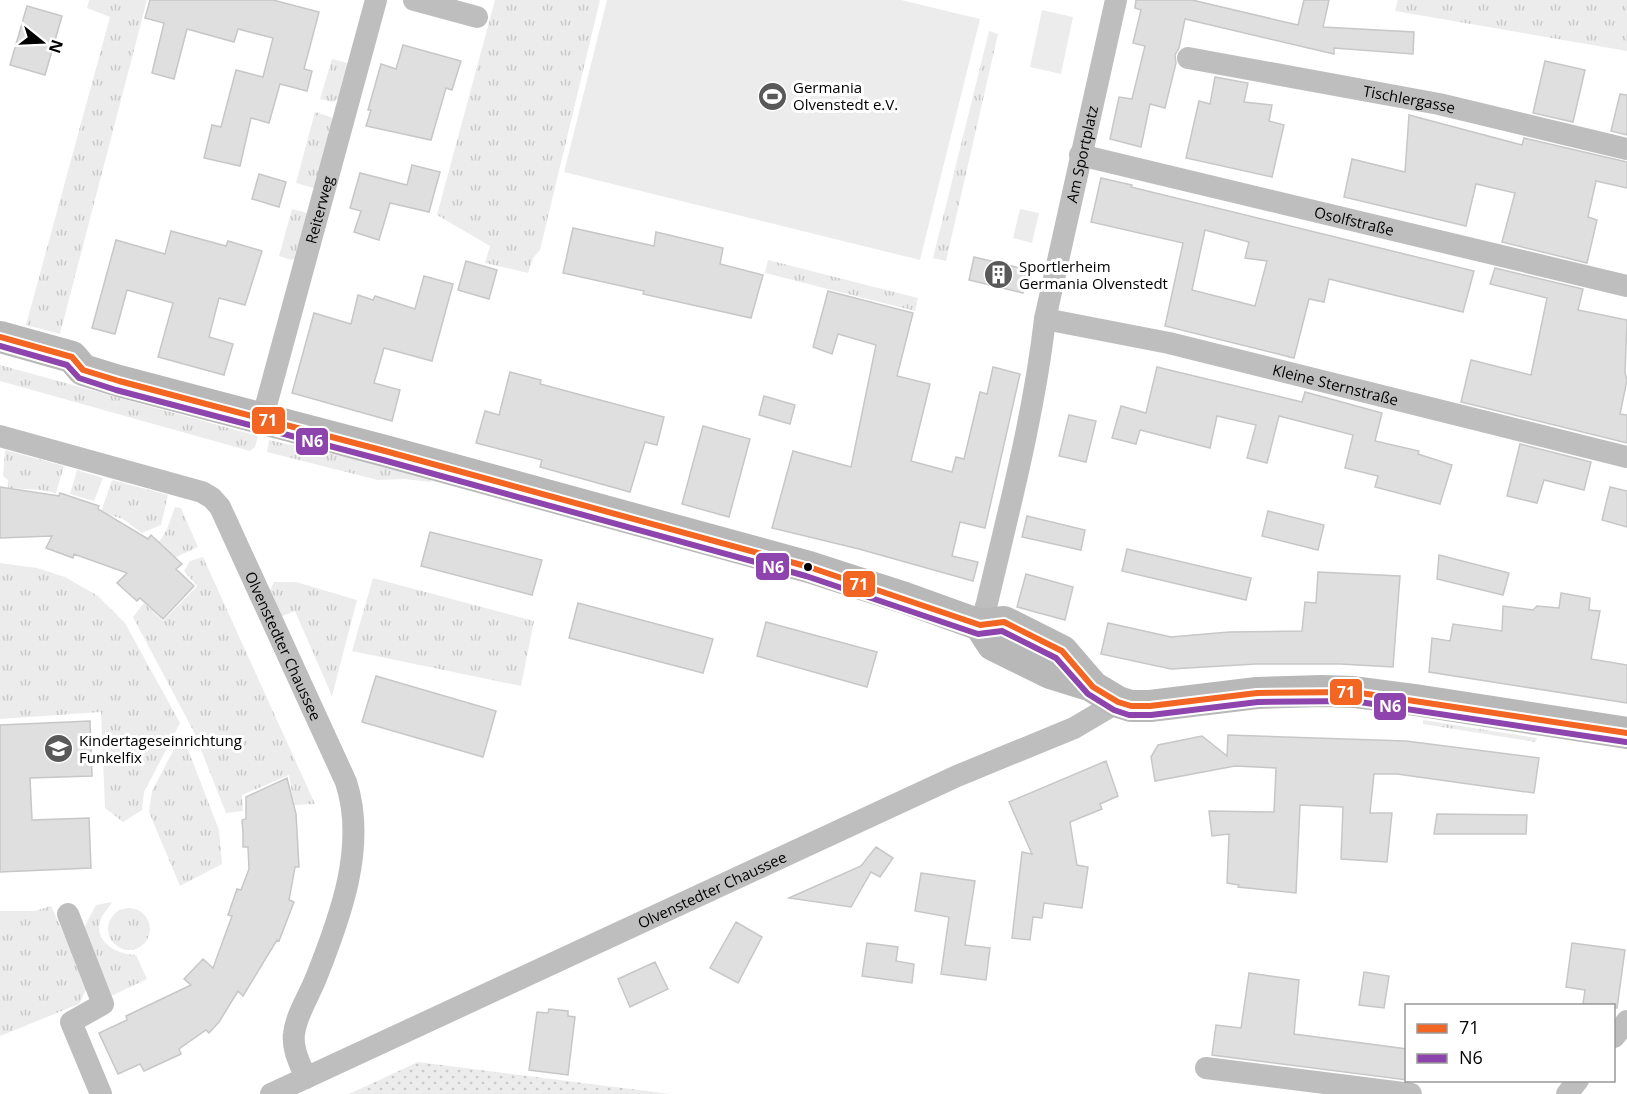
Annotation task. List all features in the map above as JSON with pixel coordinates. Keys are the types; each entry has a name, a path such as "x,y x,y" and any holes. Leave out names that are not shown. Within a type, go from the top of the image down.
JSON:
{"main road":[{"path":"0,337 72,357 83,370 809,567 980,625 1004,622 1062,651 1106,695 1131,706 1150,706 1257,693 1354,692 1627,733"},
{"path":"0,358 66,376 83,370"}],"street":[{"name":"Reiterweg","path":"262,420 376,0"},
{"path":"414,0 477,17"},
{"name":"Am Sportplatz","path":"980,625 1032,406 1045,319 1116,0"},
{"name":"Tischlergasse","path":"1188,58 1439,104 1627,149"},
{"name":"Osolfstraße","path":"1080,154 1627,286"},
{"name":"Kleine Sternstraße","path":"1045,319 1169,343 1627,457"},
{"name":"Olvenstedter Chaussee","path":"0,436 202,492 220,507 346,782 353,810 352,852 342,903 324,957 294,1030 295,1050 306,1078"},
{"name":"Olvenstedter Chaussee","path":"271,1094 957,776 1074,728 1106,695"},
{"path":"68,914 103,1004 71,1022 101,1094"},
{"path":"1615,1036 1627,1021"},
{"path":"1206,1068 1411,1094"},
{"path":"1567,1094 1576,1082"}],"green space":[{"path":"89,0 147,0 60,334 26,325 110,17 87,8"},
{"path":"495,0 600,0 540,250 533,258 528,273 485,263 490,246 437,215"},
{"name":"Germania Olvenstedt e.V.","path":"607,0 901,0 980,19 920,260 564,172"},
{"path":"1398,0 1627,0 1627,51 1395,11"},
{"path":"1042,10 1073,17 1061,74 1030,67"},
{"path":"989,31 998,34 946,261 933,258"},
{"path":"332,59 351,64 342,96 333,102 320,99"},
{"path":"315,112 331,117 335,123 317,189 296,183"},
{"path":"292,209 311,214 298,258 291,260 279,256"},
{"path":"1020,209 1039,213 1032,243 1013,238"},
{"path":"768,260 918,298 915,311 765,273"},
{"path":"0,365 258,436 255,447 250,451 0,381"},
{"path":"269,440 431,476 431,482 404,479 378,480 267,452"},
{"path":"5,450 64,466 56,493 8,488 8,480 3,476"},
{"path":"77,470 103,478 94,501 70,494"},
{"path":"112,480 168,495 161,525 142,533 123,519 101,512"},
{"path":"175,507 181,508 198,547 174,558 159,542 167,529"},
{"path":"203,557 315,804 294,805 289,775 242,795 243,811 226,813 194,732 133,617 144,603 163,621 197,586 184,571 190,561"},
{"path":"0,563 37,568 65,577 98,596 125,623 180,723 144,792 142,810 123,822 105,808 101,712 0,719"},
{"path":"373,578 534,621 521,686 352,651"},
{"path":"274,582 296,582 357,600 332,696 295,611 280,617 269,592"},
{"path":"1423,720 1537,738 1535,742 1423,724"},
{"path":"182,734 219,830 222,864 180,886 149,812 152,791"},
{"path":"112,902 101,919 100,934 108,946 122,953 136,955 147,979 109,997 83,930 96,905"},
{"path":"51,906 88,986 79,1004 0,1036 0,911 35,911"},
{"path":"129,908 137,909 144,914 149,921 149,937 144,944 137,949 129,950 121,949 114,944 109,937 108,929 109,921 114,914 121,909"},
{"path":"418,1062 670,1094 349,1094"}],"building":[{"path":"150,0 273,0 319,12 304,69 312,71 307,91 280,84 269,123 251,118 240,166 204,158 212,125 221,127 236,70 263,77 273,38 238,29 234,42 187,29 174,79 152,73 164,23 145,18"},
{"path":"1136,0 1192,0 1298,25 1304,0 1329,0 1323,27 1414,32 1413,54 1334,48 1334,54 1185,19 1179,48 1175,55 1176,63 1165,108 1150,104 1141,147 1110,139 1119,97 1132,99 1145,46 1133,43 1141,10 1135,8"},
{"path":"27,6 62,16 45,75 10,65"},
{"path":"403,45 461,61 452,90 446,88 431,140 366,126 371,110 368,110 381,64 396,69"},
{"path":"1545,61 1585,70 1573,122 1533,113"},
{"path":"1215,77 1248,83 1244,102 1272,105 1269,121 1284,125 1272,177 1186,158 1199,101 1210,104"},
{"path":"1620,94 1627,95 1627,135 1611,131"},
{"path":"1409,115 1522,145 1524,138 1627,162 1627,188 1596,181 1588,217 1597,220 1587,263 1502,242 1515,193 1476,184 1466,226 1344,197 1352,159 1405,172"},
{"path":"412,165 440,172 429,212 390,203 379,240 354,232 361,211 350,208 360,173 407,185"},
{"path":"259,174 286,182 279,207 252,199"},
{"path":"1101,178 1474,271 1463,312 1329,279 1324,302 1309,299 1294,358 1165,326 1183,243 1091,222","holes":["1205,230 1249,242 1245,258 1267,261 1255,306 1192,290"]},
{"path":"573,228 654,246 656,232 723,248 720,264 763,275 751,318 643,294 644,291 563,273"},
{"path":"171,231 226,246 228,241 262,251 245,305 219,298 209,337 233,344 224,375 158,357 173,303 127,290 115,334 92,328 116,240 165,254"},
{"name":"Sportlerheim Germania Olvenstedt","path":"974,257 1028,270 1023,293 969,280"},
{"path":"466,261 497,270 489,299 458,290"},
{"path":"1495,268 1583,289 1578,310 1627,320 1625,373 1627,380 1620,414 1627,415 1627,443 1461,402 1471,360 1531,375 1547,298 1490,284"},
{"path":"424,276 453,284 432,361 384,348 374,383 400,390 392,421 292,393 314,313 351,324 358,295 373,300 375,296 415,309"},
{"path":"828,291 913,313 897,376 930,384 911,461 952,472 956,457 964,459 980,392 987,394 993,367 1020,374 985,528 960,522 952,556 978,562 973,581 859,549 772,528 793,451 851,467 876,345 838,334 832,354 813,347"},
{"path":"1157,367 1302,402 1305,392 1382,413 1375,441 1419,451 1418,454 1452,465 1440,504 1375,487 1378,476 1345,468 1353,435 1279,416 1267,463 1247,458 1256,425 1217,416 1210,448 1140,430 1136,444 1112,438 1121,406 1146,413"},
{"path":"510,372 541,380 540,384 664,417 657,445 645,442 630,492 540,467 542,460 476,443 485,411 499,415"},
{"path":"764,396 795,405 790,424 759,415"},
{"path":"1069,415 1096,421 1086,462 1059,456"},
{"path":"703,426 750,439 729,517 682,504"},
{"path":"1520,444 1591,462 1584,490 1544,480 1537,503 1507,496"},
{"path":"0,487 59,496 60,493 99,506 98,509 148,539 151,535 182,564 176,569 194,586 163,619 140,598 137,601 117,583 127,573 74,554 73,558 46,548 52,536 0,538"},
{"path":"1610,487 1627,491 1627,527 1602,520"},
{"path":"1268,511 1324,525 1318,550 1262,536"},
{"path":"1027,516 1085,530 1081,550 1022,537"},
{"path":"430,532 542,560 532,595 421,566"},
{"path":"1127,549 1251,578 1246,600 1122,571"},
{"path":"1439,555 1509,573 1503,595 1437,579"},
{"path":"1318,572 1400,576 1393,667 1340,664 1256,664 1171,669 1101,654 1108,623 1171,637 1229,632 1302,631 1305,602 1316,603"},
{"path":"1026,574 1073,587 1065,620 1017,607"},
{"path":"1561,593 1590,598 1589,610 1600,611 1591,659 1627,665 1627,703 1429,672 1432,638 1450,641 1453,624 1502,631 1503,606 1533,610 1537,606 1559,608"},
{"path":"578,603 713,639 703,673 569,638"},
{"path":"766,622 877,652 867,687 757,656"},
{"path":"376,676 496,711 483,757 362,722"},
{"path":"90,721 92,776 30,778 32,820 89,818 91,868 0,872 0,725"},
{"path":"1228,735 1406,741 1539,758 1534,793 1397,774 1374,774 1370,813 1392,813 1387,862 1341,859 1343,807 1300,805 1296,893 1238,887 1239,885 1227,883 1229,834 1212,836 1209,811 1274,812 1276,768 1235,766 1155,781 1151,757 1158,745 1202,736 1227,756"},
{"path":"1106,761 1118,796 1100,804 1102,809 1070,822 1077,865 1088,867 1082,908 1044,903 1042,918 1033,917 1030,940 1012,938 1022,852 1032,854 1009,802"},
{"path":"287,778 296,814 299,867 295,867 289,900 294,902 279,941 277,940 243,996 238,991 219,1022 209,1033 206,1030 179,1049 181,1054 144,1071 140,1064 118,1074 99,1033 127,1020 126,1016 191,985 184,979 203,959 213,968 232,916 228,915 237,889 241,890 249,869 248,847 243,847 242,820 246,819 246,797"},
{"path":"1437,814 1527,815 1526,834 1434,834"},
{"path":"876,847 893,858 880,877 871,872 851,907 789,898 861,866"},
{"path":"921,873 975,881 965,945 990,948 986,980 941,974 949,917 915,911"},
{"path":"736,922 762,937 738,983 710,968"},
{"path":"867,943 898,947 896,961 914,964 912,983 862,976"},
{"path":"1572,943 1625,950 1617,1008 1615,1004 1583,1004 1585,990 1566,987"},
{"path":"655,962 668,989 630,1007 618,979"},
{"path":"1364,972 1389,976 1384,1008 1359,1005"},
{"path":"1249,973 1299,980 1294,1034 1405,1049 1405,1080 1212,1055 1216,1025 1241,1028"},
{"path":"549,1009 568,1011 568,1016 575,1017 568,1075 529,1070 537,1012 548,1013"}],"transit line":[{"name":"71","path":"0,337 72,357 83,370 119,381 809,567 980,625 1004,622 1062,651 1093,687 1118,702 1131,706 1150,706 1257,693 1354,692 1627,733"},
{"name":"N6","path":"0,346 67,365 79,378 116,390 383,460 806,576 978,634 1002,631 1056,658 1088,694 1114,710 1129,715 1151,715 1258,702 1353,701 1626,742"}],"place":[{"name":"Germania Olvenstedt e.V.","path":"772,96"},
{"name":"Sportlerheim Germania Olvenstedt","path":"998,275"},
{"name":"Kindertageseinrichtung Funkelfix","path":"58,749"}]}
